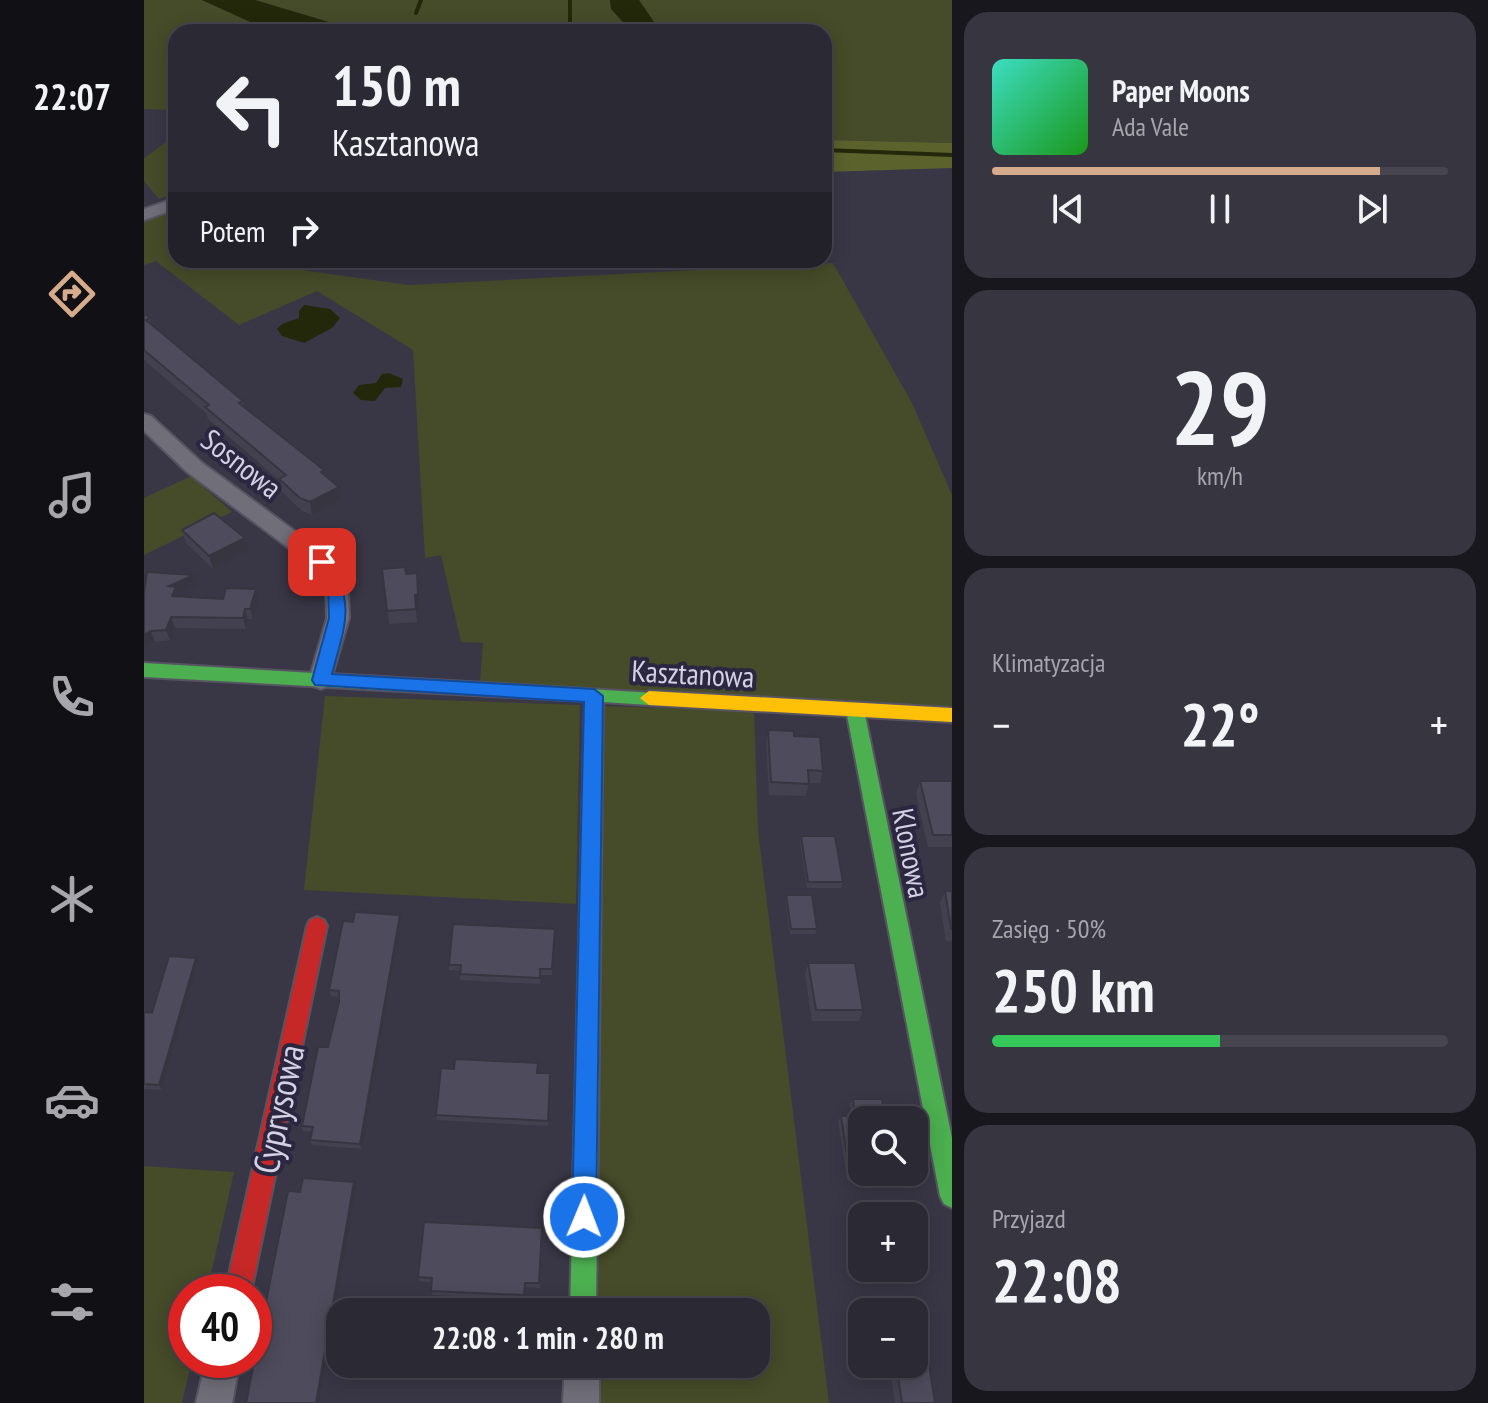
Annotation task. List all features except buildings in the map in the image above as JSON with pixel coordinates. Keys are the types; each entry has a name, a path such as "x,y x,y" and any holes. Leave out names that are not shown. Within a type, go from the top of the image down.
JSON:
{"street":[{"path":"144,215 168,206"},
{"name":"Sosnowa","path":"144,420 194,467 322,562 337,589 338,618 321,680"},
{"name":"Kasztanowa","path":"144,670 952,715"},
{"path":"583,1298 594,696"},
{"name":"Klonowa","path":"855,710 952,1196"},
{"name":"Cyprysowa","path":"242,1274 317,926"},
{"path":"214,1403 219,1378"},
{"path":"581,1403 582,1378"}],"shaded area":[{"path":"144,0 202,0 255,24 168,24 168,110 144,109"},
{"path":"202,0 255,0 335,24 255,24"},
{"path":"255,0 610,0 611,9 625,24 335,24"},
{"path":"610,0 639,0 657,24 625,24 611,9"},
{"path":"639,0 952,0 952,143 832,140 832,24 654,22"},
{"path":"832,140 952,143 952,168 832,172"},
{"path":"168,141 168,196 159,199 144,181 144,158"},
{"path":"168,211 168,268 287,268 409,285 737,268 832,268 833,263 912,403 952,495 952,708 480,682 483,643 461,642 441,555 425,558 413,350 317,291 239,325 156,261 144,265 144,220"},
{"path":"304,305 330,309 340,318 332,328 304,343 282,336 277,329 299,318 299,311"},
{"path":"389,373 403,379 401,387 385,388 375,401 361,400 353,393 359,385 376,383 382,374"},
{"path":"191,476 232,512 144,555 144,498"},
{"path":"325,696 580,705 576,904 304,890"},
{"path":"603,706 754,711 758,830 829,1403 594,1403 595,1378 770,1378 770,1298 595,1298"},
{"path":"144,1166 234,1172 211,1274 168,1274 168,1378 188,1378 182,1403 144,1403"}],"waterway":[{"path":"416,13 421,0"},
{"path":"570,0 570,24"},
{"path":"832,150 952,155"}],"traffic: fast":[{"path":"144,670 649,698"},
{"path":"583,1298 594,696"},
{"path":"855,710 952,1196"}],"traffic: slow":[{"path":"649,698 952,715"}],"traffic: jam":[{"path":"242,1274 317,926"}],"route":[{"path":"322,562 337,589 338,618 321,680 594,696 584,1217"}]}
